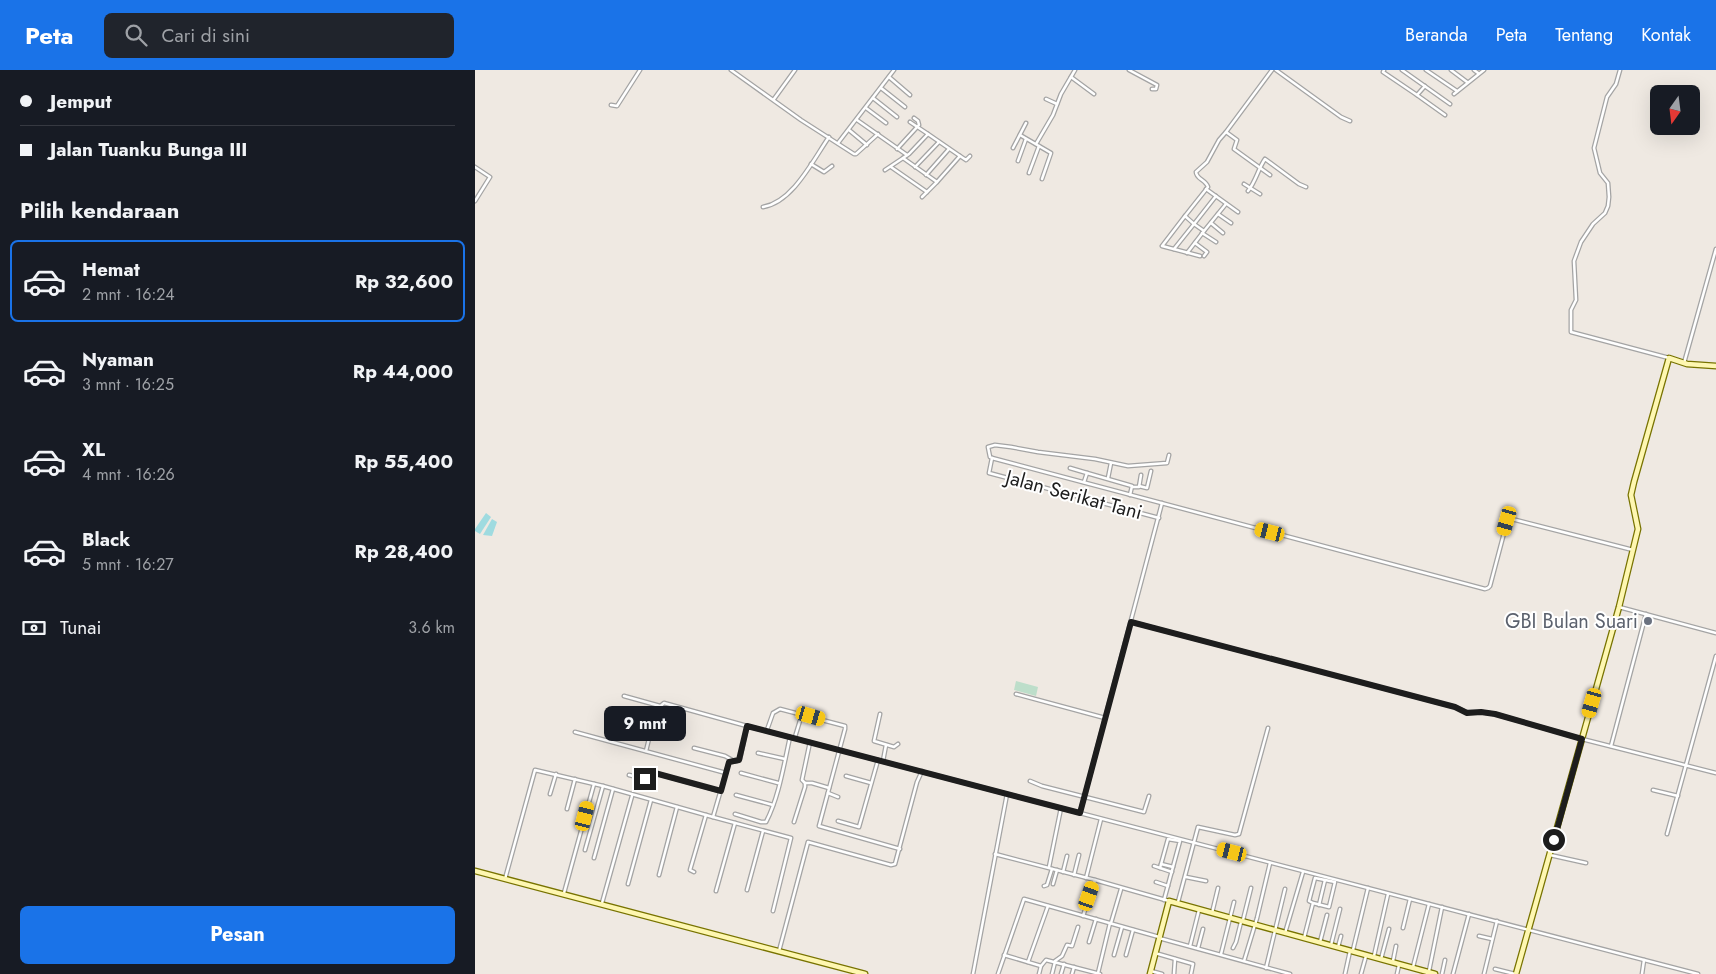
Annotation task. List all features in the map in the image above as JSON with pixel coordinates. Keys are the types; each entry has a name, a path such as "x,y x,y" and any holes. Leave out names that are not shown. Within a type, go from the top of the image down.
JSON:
{"street":[{"path":"611,105 617,106 640,70"},
{"path":"731,70 801,120 855,154 881,137"},
{"path":"774,99 795,70"},
{"path":"838,143 894,70"},
{"path":"1029,173 1037,145 1075,70"},
{"path":"1129,70 1157,85 1156,88 1152,89"},
{"path":"1200,256 1161,244 1206,189 1207,184 1197,176 1196,172 1207,162 1219,140 1274,70 1341,118 1350,121"},
{"path":"1384,70 1383,72 1445,115"},
{"path":"1402,70 1450,104"},
{"path":"1426,70 1457,91"},
{"path":"1451,70 1467,82"},
{"path":"1473,70 1478,73"},
{"path":"1454,94 1484,70"},
{"path":"1620,70 1616,84 1607,97 1594,148 1600,173 1608,183 1608,206 1605,213 1593,224 1581,242 1574,261 1573,283 1576,300 1571,310 1571,331 1575,334 1684,363 1716,366"},
{"path":"889,77 910,95"},
{"path":"1071,77 1094,94"},
{"path":"1417,95 1425,86"},
{"path":"881,88 905,107"},
{"path":"873,98 897,118"},
{"path":"1046,99 1057,104"},
{"path":"866,108 886,123"},
{"path":"897,148 917,127 919,121 914,118"},
{"path":"857,119 907,155"},
{"path":"910,122 966,160 970,156"},
{"path":"1013,148 1026,123"},
{"path":"849,130 867,145"},
{"path":"1226,132 1237,140 1233,148 1270,174"},
{"path":"885,170 907,155 928,134"},
{"path":"1020,135 1051,153 1042,179"},
{"path":"763,206 777,201 793,188 829,137"},
{"path":"1018,161 1027,139"},
{"path":"915,167 939,142"},
{"path":"926,174 949,149"},
{"path":"923,196 960,156"},
{"path":"903,158 937,182"},
{"path":"1248,191 1254,184 1259,167 1266,159 1299,184 1306,187"},
{"path":"811,164 824,172 832,166"},
{"path":"891,166 927,192"},
{"path":"475,167 490,177 475,202"},
{"path":"1243,184 1261,194"},
{"path":"1206,189 1238,212"},
{"path":"1174,249 1216,196"},
{"path":"1187,253 1226,204"},
{"path":"1218,214 1231,223"},
{"path":"1185,216 1216,242"},
{"path":"1211,223 1223,233"},
{"path":"1195,243 1207,252 1204,256"},
{"path":"1684,363 1716,249"},
{"path":"1495,968 1516,974 1529,930 1609,640 1620,608 1639,527 1631,495 1669,358"},
{"path":"1169,455 1168,463 1165,464 1135,466 995,445 988,447 992,458 1485,589 1489,586 1509,518 1633,550"},
{"name":"Jalan Serikat Tani","path":"992,458 989,473 1159,518"},
{"path":"1107,479 1111,463"},
{"path":"1070,468 1137,488 1139,486 1147,488 1151,471"},
{"path":"1084,482 1087,473"},
{"path":"1139,486 1141,475"},
{"path":"1130,495 1133,487"},
{"path":"1080,813 1162,504"},
{"path":"1620,608 1716,633"},
{"path":"1611,746 1646,614"},
{"path":"1131,622 1455,707 1466,712 1495,714 1582,739 1716,773"},
{"path":"1667,834 1716,656"},
{"path":"1016,694 1105,718"},
{"path":"624,696 660,706"},
{"path":"646,751 656,710 665,703 1697,974"},
{"path":"767,730 772,714 777,710 783,709 845,726 819,827 900,849"},
{"path":"795,738 802,714"},
{"path":"880,714 874,741 895,747 898,744"},
{"path":"694,748 737,761 739,760 747,726"},
{"path":"1178,904 1198,827 1235,835 1239,834 1268,728"},
{"path":"575,732 726,772"},
{"path":"735,814 765,823 773,805 790,736"},
{"path":"794,822 805,787 805,783 802,780 810,742"},
{"path":"883,761 885,745"},
{"path":"758,753 785,759"},
{"path":"713,817 729,762 732,760"},
{"path":"837,821 859,827 878,760"},
{"path":"505,879 534,771 537,770 603,786 792,839 773,911"},
{"path":"779,952 808,842 892,865 897,861 917,782 922,771"},
{"path":"629,775 646,779 648,773 651,772 721,791"},
{"path":"741,773 779,783"},
{"path":"550,794 556,774"},
{"path":"846,776 871,783"},
{"path":"567,809 575,779"},
{"path":"1030,781 1084,798 1144,812 1149,796"},
{"path":"805,783 829,788"},
{"path":"564,895 593,784"},
{"path":"585,850 603,786"},
{"path":"593,858 613,790"},
{"path":"1653,790 1678,796"},
{"path":"828,793 838,797"},
{"path":"973,974 1007,794"},
{"path":"601,905 632,795"},
{"path":"736,795 773,805"},
{"path":"628,884 651,800"},
{"path":"659,875 677,807"},
{"path":"1044,886 1048,882 1061,808"},
{"path":"694,872 690,871 706,815"},
{"path":"1086,878 1101,818"},
{"path":"716,892 735,823"},
{"path":"747,890 763,830"},
{"path":"1160,868 1168,839 1179,841 1150,973 1161,974"},
{"path":"995,854 1095,880 1229,919 1331,945 1413,968 1420,972 1432,973 1442,907"},
{"path":"1073,875 1079,855"},
{"path":"1549,855 1586,863"},
{"path":"1063,872 1067,856"},
{"path":"1244,961 1270,863"},
{"path":"1161,864 1173,867"},
{"path":"1154,866 1171,872"},
{"path":"1053,884 1057,870"},
{"path":"1285,933 1303,871"},
{"path":"475,872 865,974"},
{"path":"1185,877 1206,881"},
{"path":"1315,878 1325,880 1335,882 1329,906 1309,901 1315,878"},
{"path":"1083,916 1095,880"},
{"path":"1319,905 1325,880"},
{"path":"1156,882 1168,886"},
{"path":"1039,974 1041,966 1046,960 1099,974 1121,888"},
{"path":"1212,913 1218,888"},
{"path":"1233,948 1251,888"},
{"path":"1345,974 1368,888"},
{"path":"1266,968 1285,889"},
{"path":"1374,958 1388,894"},
{"path":"998,974 1024,899 1290,974"},
{"path":"1403,928 1410,899"},
{"path":"1221,954 1234,902"},
{"path":"1304,938 1313,903"},
{"path":"1413,968 1429,904"},
{"path":"1028,962 1049,906"},
{"path":"1331,945 1340,909"},
{"path":"1190,946 1199,910"},
{"path":"1453,974 1469,914"},
{"path":"1320,942 1327,915"},
{"path":"1089,942 1096,919"},
{"path":"1485,974 1497,921"},
{"path":"1114,955 1123,926"},
{"path":"1052,974 1055,962 1062,956 1067,945 1072,946 1078,927"},
{"path":"1381,960 1389,928"},
{"path":"1198,948 1203,929"},
{"path":"1126,955 1133,930"},
{"path":"1338,948 1341,936"},
{"path":"1479,936 1493,939"},
{"path":"1392,963 1396,946"},
{"path":"1155,953 1193,964 1191,974"},
{"path":"1361,974 1366,955"},
{"path":"1004,956 1041,966"},
{"path":"1174,974 1173,963 1175,958"},
{"path":"1442,974 1445,960"},
{"path":"1642,974 1644,960"},
{"path":"1061,974 1064,964"},
{"path":"1397,974 1399,964"},
{"path":"1072,974 1074,967"}],"green space":[{"path":"1016,681 1038,687 1036,696 1014,690"}],"water":[{"path":"486,513 491,517 480,534 475,529"},
{"path":"492,519 497,522 492,536 483,535"}],"place":[{"name":"GBI Bulan Suari","path":"1648,621"}],"route":[{"path":"645,779 648,773 651,772 721,791 729,762 739,760 747,726 1080,813 1131,622 1363,682 1455,707 1466,712 1495,714 1582,739 1554,840"}]}
